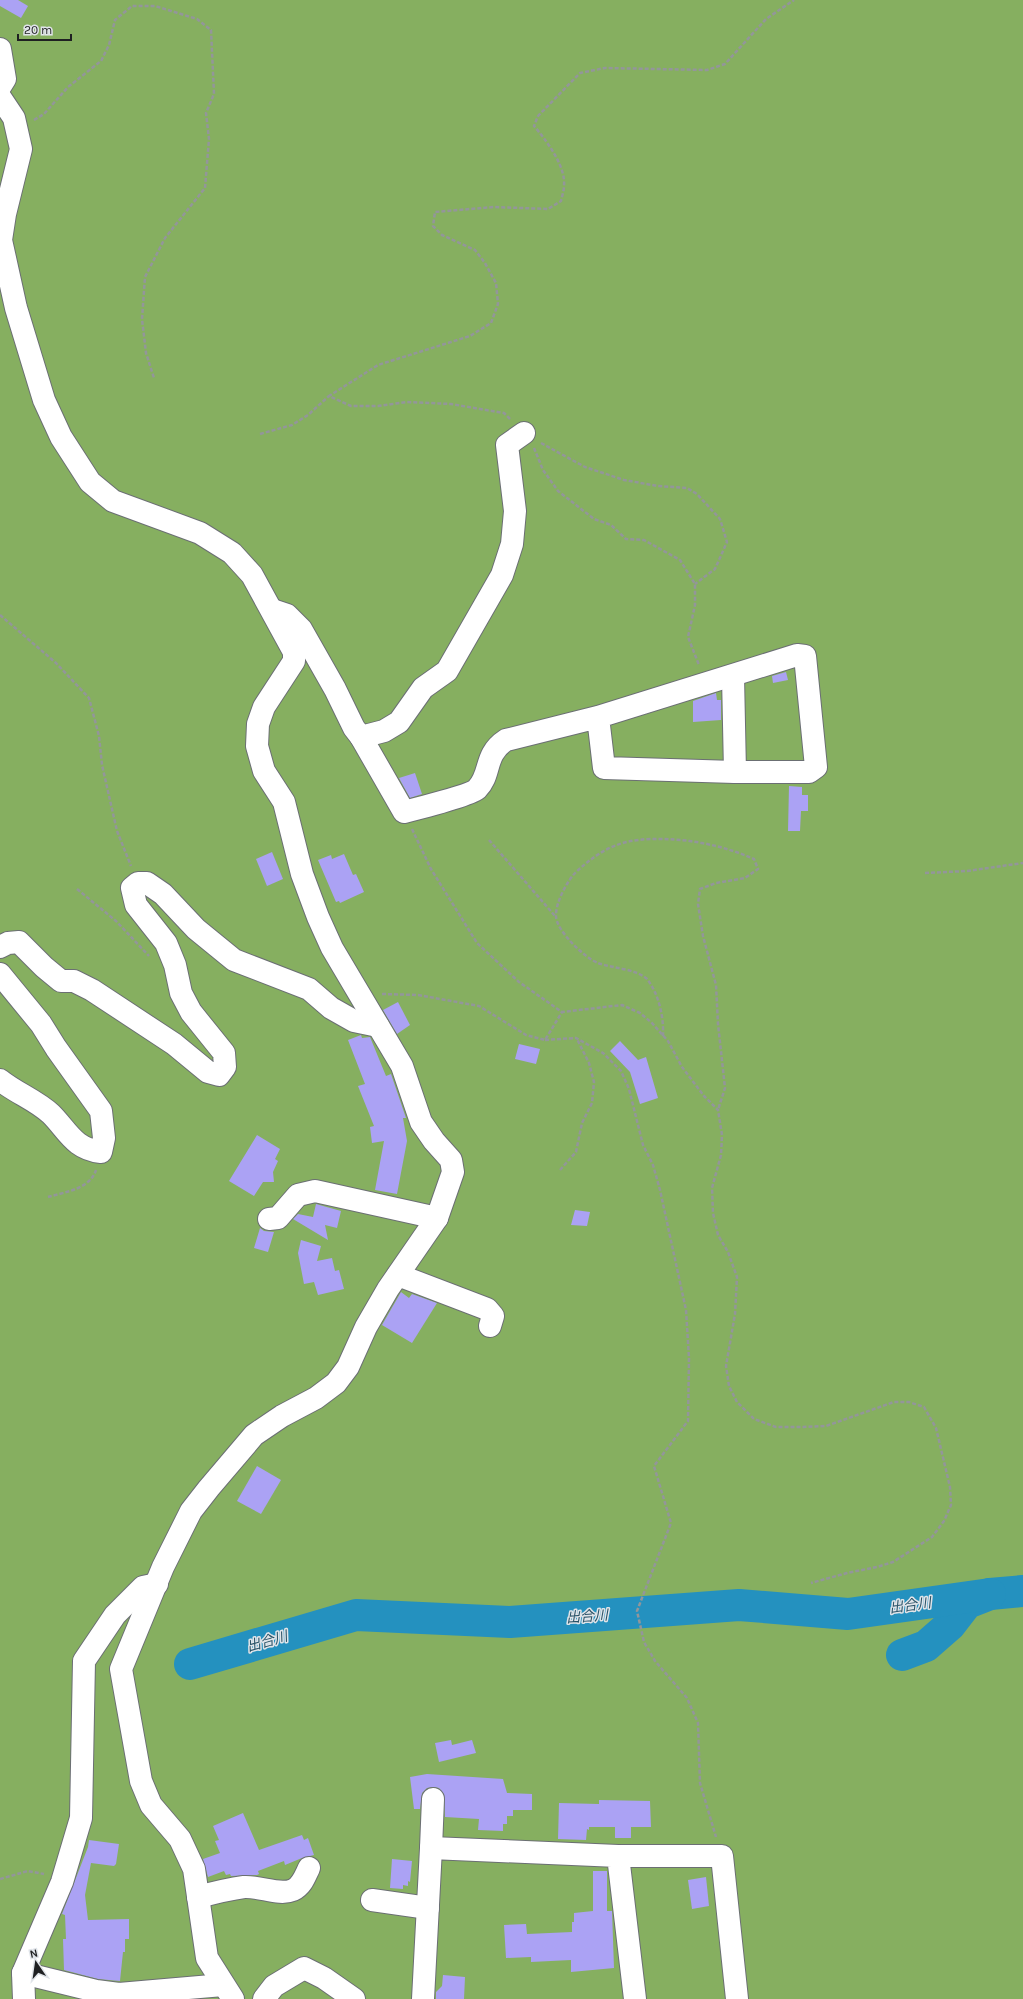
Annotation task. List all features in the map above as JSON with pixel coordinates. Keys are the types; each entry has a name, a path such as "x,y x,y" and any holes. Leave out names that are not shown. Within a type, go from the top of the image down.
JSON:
{"street":[{"path":"0,49 5,79 0,87"},
{"path":"0,97 14,118 21,149 0,241 16,308 44,400 61,437 90,482 113,501 200,533 232,552 252,575 272,610 294,652 294,661 264,707 258,724 257,746 264,771 284,802 302,874 318,917 332,948 402,1066 421,1122 434,1141 451,1160 453,1172 437,1218 398,1275 366,1327 348,1367 336,1383 316,1398 282,1416 254,1435 209,1488 187,1517 174,1542 121,1670 141,1781 151,1805 180,1839 194,1869 207,1958 228,1992"},
{"path":"361,737 384,731 399,722 423,688 447,671 502,575 512,544 515,511 507,445 524,433"},
{"path":"272,610 287,615 301,629 335,689 354,728 361,737 404,812 476,790 484,779 491,755 497,746 506,740 598,717 797,656 805,656 816,767 809,772 734,772 604,768 598,717"},
{"path":"733,676 734,772"},
{"path":"0,947 8,943 19,942 44,967 61,981 74,982 92,990 174,1044 208,1072 219,1075 225,1067 224,1052 191,1012 181,993 175,965 166,943 136,905 132,888 138,883 147,883 163,894 196,929 234,960 309,989 331,1008 354,1021 378,1026"},
{"path":"0,974 41,1024 56,1048 101,1111 104,1138 101,1152 92,1151 72,1140 51,1114 0,1080"},
{"path":"269,1219 278,1218 298,1195 315,1191 437,1218"},
{"path":"398,1275 487,1308 492,1316 490,1326"},
{"path":"24,1999 24,1973 60,1887 81,1818 84,1661 115,1615 143,1588 157,1584"},
{"path":"423,1999 433,1799"},
{"path":"431,1848 618,1856 722,1856 737,1999"},
{"path":"618,1856 635,1999"},
{"path":"198,1897 244,1887 261,1887 285,1892 295,1890 301,1884 309,1868"},
{"path":"372,1900 428,1908"},
{"path":"264,1999 274,1986 304,1968 324,1978 354,1999"},
{"path":"24,1973 96,1991 119,1994 228,1992"}],"path":[{"path":"260,434 292,425 308,415 329,396 378,365 470,336 491,323 498,304 496,283 475,250 442,236 433,226 435,212 494,207 548,209 561,201 565,184 559,162 545,138 534,126 538,116 580,73 605,68 707,70 725,64 766,20 794,0"},
{"path":"17,132 44,114 68,87 101,61 109,45 115,20 132,6 155,6 198,19 212,30 214,94 206,113 209,139 205,188 165,238 145,276 142,319 146,353 154,378"},
{"path":"329,396 351,406 378,406 407,402 451,404 504,413 524,433 538,455 543,470 558,491 594,519 611,525 626,539 644,540 680,560 695,584 695,605 688,638 707,684"},
{"path":"524,433 585,467 624,480 658,486 687,488 697,494 720,519 728,542 715,568 695,584"},
{"path":"0,615 56,663 89,698 99,736 102,765 117,831 138,883"},
{"path":"404,812 431,869 477,943 519,982 562,1012 622,1005 640,1013 652,1023 663,1036 682,1067 704,1096 718,1110"},
{"path":"556,916 558,906 571,877 591,858 609,846 638,839 679,839 735,851 754,859 758,869 745,878 716,882 700,889 698,904 703,936 716,984 718,1024 725,1088 718,1110 722,1135 721,1155 712,1188 713,1213 718,1235 728,1252 737,1277 735,1314 726,1366 729,1386 737,1402 754,1419 776,1426 826,1426 894,1402 909,1402 924,1407 936,1428 950,1487 951,1505 944,1521 932,1538 893,1562 811,1583"},
{"path":"489,840 556,916 564,934 585,955 599,964 622,968 646,978 655,993 664,1020 663,1036"},
{"path":"925,873 967,871 1023,863"},
{"path":"77,889 116,921 152,960"},
{"path":"363,998 382,994 418,995 479,1006 526,1035 544,1040 576,1038 603,1053 621,1071 629,1089 643,1145 653,1165 660,1190 686,1310 688,1358 688,1421 654,1466 671,1523 637,1611 644,1642 655,1661 687,1698 698,1723 700,1783 722,1856"},
{"path":"544,1040 562,1012"},
{"path":"560,1170 576,1152 582,1123 592,1103 594,1082 589,1063 576,1038"},
{"path":"48,1197 81,1187 93,1177 101,1152"},
{"path":"0,1880 28,1872 42,1873 60,1887"}],"green space":[{"path":"0,0 1023,0 1023,1999 0,1999"}],"building":[{"path":"0,0 18,0 28,6 21,18 0,6"},
{"path":"786,672 788,680 773,683 772,676"},
{"path":"716,693 717,700 721,700 721,720 693,722 693,701"},
{"path":"415,773 422,794 410,798 399,778"},
{"path":"789,786 802,787 802,795 808,795 808,811 801,811 800,831 788,831"},
{"path":"272,852 283,879 267,886 256,859"},
{"path":"344,854 353,875 356,874 364,892 340,903 339,901 336,902 318,860 331,855 332,859"},
{"path":"398,1002 410,1025 397,1034 383,1010"},
{"path":"361,1035 362,1038 370,1037 386,1076 391,1074 406,1118 403,1118 407,1141 397,1194 375,1190 384,1141 372,1143 370,1127 374,1126 358,1086 365,1084 348,1040"},
{"path":"620,1041 638,1060 646,1057 658,1098 640,1104 630,1072 610,1051"},
{"path":"519,1044 540,1049 536,1064 515,1059"},
{"path":"257,1135 280,1149 275,1159 278,1161 273,1172 274,1182 263,1182 254,1196 229,1181"},
{"path":"316,1204 341,1211 337,1228 325,1225 328,1240 293,1219 298,1214 313,1217"},
{"path":"575,1210 590,1212 587,1226 571,1225"},
{"path":"260,1228 264,1231 274,1232 268,1252 254,1248"},
{"path":"301,1240 321,1246 317,1261 332,1258 335,1271 339,1270 344,1289 318,1295 314,1282 304,1284 298,1253"},
{"path":"401,1292 409,1298 412,1294 437,1303 412,1343 382,1325"},
{"path":"257,1466 281,1480 261,1514 237,1501"},
{"path":"451,1740 452,1745 472,1740 476,1753 439,1762 435,1743"},
{"path":"427,1774 503,1779 507,1793 532,1794 532,1810 513,1810 513,1816 507,1816 507,1824 503,1824 503,1831 478,1830 479,1819 445,1817 444,1794 439,1788 433,1787 427,1788 422,1793 420,1809 414,1809 410,1777"},
{"path":"599,1800 650,1801 651,1827 631,1827 631,1838 615,1838 615,1827 589,1827 589,1830 587,1829 586,1840 558,1839 559,1803 599,1804"},
{"path":"243,1813 259,1850 302,1835 304,1840 308,1838 314,1855 285,1865 284,1861 258,1871 259,1874 257,1875 231,1876 230,1874 226,1875 224,1871 208,1877 203,1859 220,1853 215,1841 219,1840 213,1826"},
{"path":"89,1840 119,1844 116,1864 114,1866 91,1863 85,1895 88,1920 129,1919 129,1939 125,1939 125,1952 123,1952 120,1981 98,1979 64,1970 63,1939 66,1939 65,1915 62,1914 88,1847"},
{"path":"392,1859 412,1861 410,1882 408,1881 408,1886 403,1885 403,1889 390,1888"},
{"path":"593,1871 607,1871 607,1911 612,1911 614,1968 571,1972 571,1960 531,1962 531,1957 506,1958 504,1925 526,1924 527,1934 572,1932 574,1913 593,1911"},
{"path":"706,1877 709,1906 692,1909 688,1880"},
{"path":"443,1975 465,1977 464,1999 436,1999 436,1992 442,1986"}],"waterway":[{"name":"出合川","path":"902,1655 926,1646 950,1625 967,1603 990,1594 1023,1591"},
{"name":"出合川","path":"190,1664 356,1615 510,1622 739,1605 848,1614 990,1594"}]}
